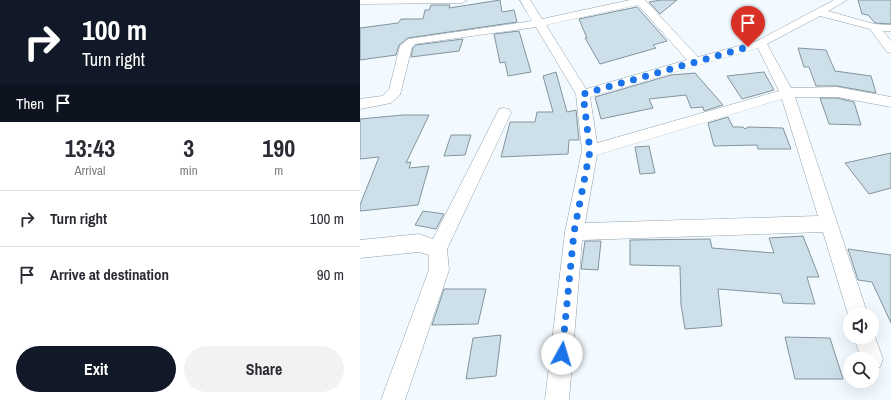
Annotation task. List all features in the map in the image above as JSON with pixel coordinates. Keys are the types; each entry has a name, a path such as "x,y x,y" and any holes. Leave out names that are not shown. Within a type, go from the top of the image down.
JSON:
{"street":[{"path":"360,1 462,0"},
{"path":"525,0 583,94 590,151 574,232 557,400"},
{"path":"583,94 761,43 842,0"},
{"path":"360,104 386,100 395,92 406,46 412,41 539,23 640,1 696,62"},
{"path":"818,12 874,26 891,28"},
{"path":"874,26 891,49"},
{"path":"761,43 787,93 856,308"},
{"path":"590,151 787,93 837,92 891,102"},
{"path":"393,400 439,270 438,249 504,113"},
{"path":"574,232 829,224"},
{"path":"360,249 419,243 438,249"}],"building":[{"path":"500,0 502,12 514,10 517,22 408,38 399,45 396,55 360,60 360,28 398,23 401,19 423,19 425,10 429,10 431,5 450,5 449,8"},
{"path":"677,0 660,14 649,2"},
{"path":"858,0 891,0 891,24 875,23 868,15 862,14"},
{"path":"637,7 667,41 653,45 656,48 600,64 585,38 587,38 579,19"},
{"path":"519,31 531,72 508,76 505,62 500,63 494,34"},
{"path":"463,39 459,51 411,57 413,48 416,45"},
{"path":"798,48 826,50 835,71 871,76 876,93 837,86 816,86 809,67 804,67"},
{"path":"556,72 567,112 576,110 579,140 569,140 568,154 501,157 510,122 535,122 537,112 553,112 543,76"},
{"path":"764,72 774,90 742,99 727,76"},
{"path":"695,73 723,105 704,111 703,107 691,108 686,95 649,99 653,108 601,119 595,97 671,75"},
{"path":"820,98 837,98 854,102 861,125 829,124"},
{"path":"403,115 429,115 406,163 411,162 409,168 429,166 418,205 360,211 360,205 379,157 360,159 360,119"},
{"path":"728,117 733,127 743,127 745,129 748,127 783,128 791,149 758,149 757,145 714,146 708,123"},
{"path":"451,135 471,135 465,155 444,156"},
{"path":"649,146 655,173 640,174 635,147"},
{"path":"891,153 891,188 869,194 845,163"},
{"path":"423,211 444,214 436,229 415,225"},
{"path":"803,236 819,277 807,277 815,304 783,303 781,294 718,289 722,326 685,329 681,305 680,266 630,265 630,240 710,239 712,248 774,253 769,238"},
{"path":"585,241 601,241 598,270 581,269"},
{"path":"848,249 891,255 891,323 872,282 858,280"},
{"path":"444,289 486,289 478,324 432,325"},
{"path":"501,335 496,376 466,379 473,338"},
{"path":"785,337 830,338 843,379 795,379"}],"route":[{"path":"562,354 574,232 590,151 583,94 748,47"}]}
